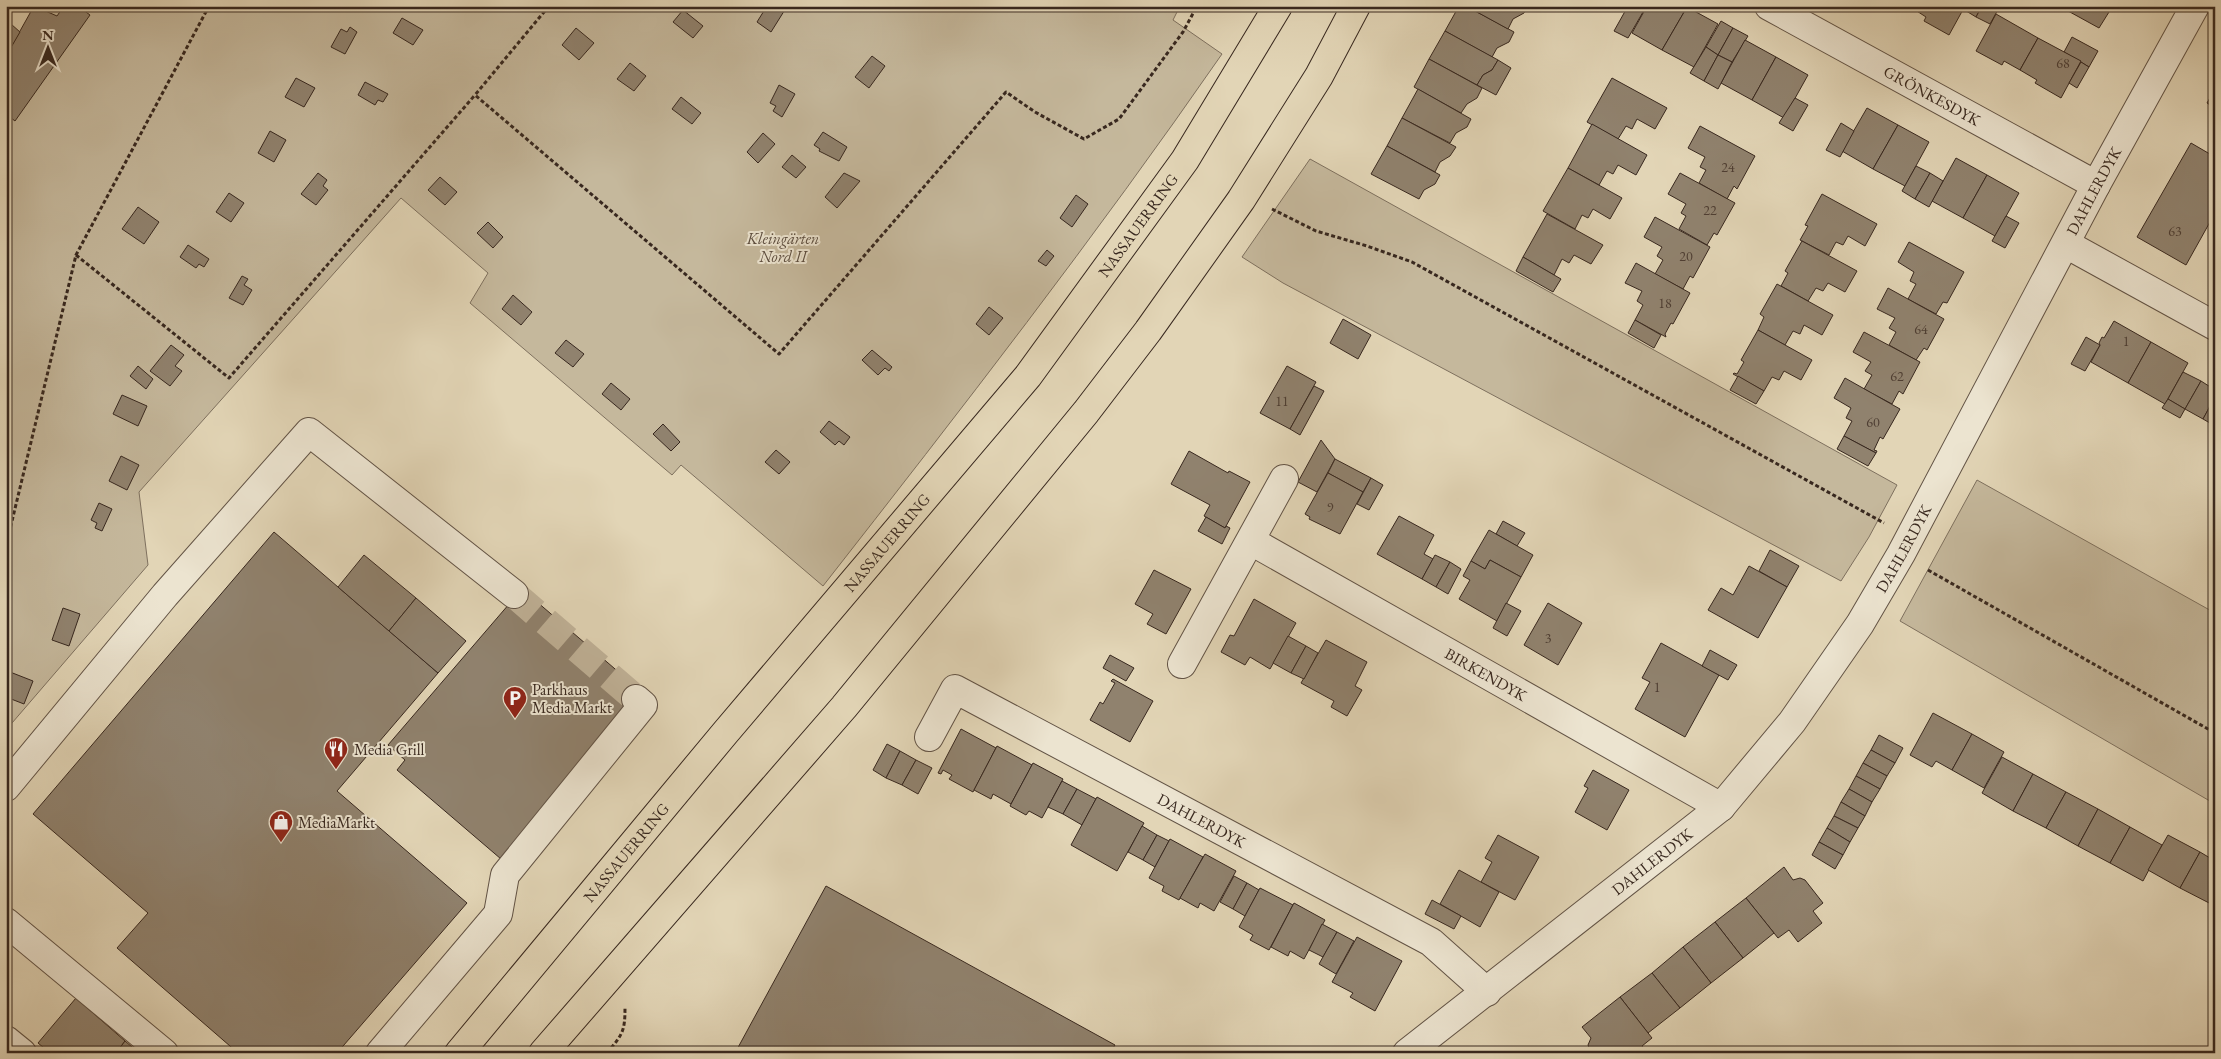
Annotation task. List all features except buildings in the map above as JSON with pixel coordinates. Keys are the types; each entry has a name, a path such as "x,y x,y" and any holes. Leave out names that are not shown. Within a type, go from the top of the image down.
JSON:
{"main road":[{"name":"NASSAUERRING","path":"459,1053 731,726 1028,376 1185,160 1278,6"},
{"path":"543,1053 844,707 1091,404 1148,331 1241,200 1319,76 1356,6"}],"street":[{"name":"GRÖNKESDYK","path":"1769,6 2096,185"},
{"name":"DAHLERDYK","path":"1407,1053 1721,807 1792,722 1860,624 1906,546 2096,185 2196,6"},
{"path":"2066,244 2215,326"},
{"path":"6,787 165,595 309,432 514,594"},
{"path":"1182,664 1284,479"},
{"name":"BIRKENDYK","path":"1251,541 1721,807"},
{"name":"DAHLERDYK","path":"929,737 955,689 1431,942 1486,992"},
{"path":"380,1053 498,914 505,875 643,705 636,699"},
{"path":"6,922 164,1053"},
{"path":"6,1040 22,1053"}],"path":[{"path":"6,546 76,255 209,6"},
{"path":"76,255 229,378 550,6"},
{"path":"475,95 779,354 1006,92 1035,112 1084,139 1119,119 1183,32 1197,6"},
{"path":"1265,206 1316,231 1412,262 1906,546 2215,733"}],"green space":[{"name":"Kleingärten Nord II","path":"43,6 1180,6 1173,20 1222,54 1077,256 823,586 681,465 672,475 470,303 488,273 401,198 139,492 148,565 6,730 6,73"},
{"path":"1310,159 1897,485 1869,537 1841,581 1283,283 1242,257"},
{"path":"1977,480 2215,613 2215,804 1900,621"}],"tunnel":[{"path":"514,594 636,699"}],"place":[{"name":"Parkhaus Media Markt","path":"515,719"},
{"name":"Media Grill","path":"336,770"},
{"name":"MediaMarkt","path":"281,843"}]}
